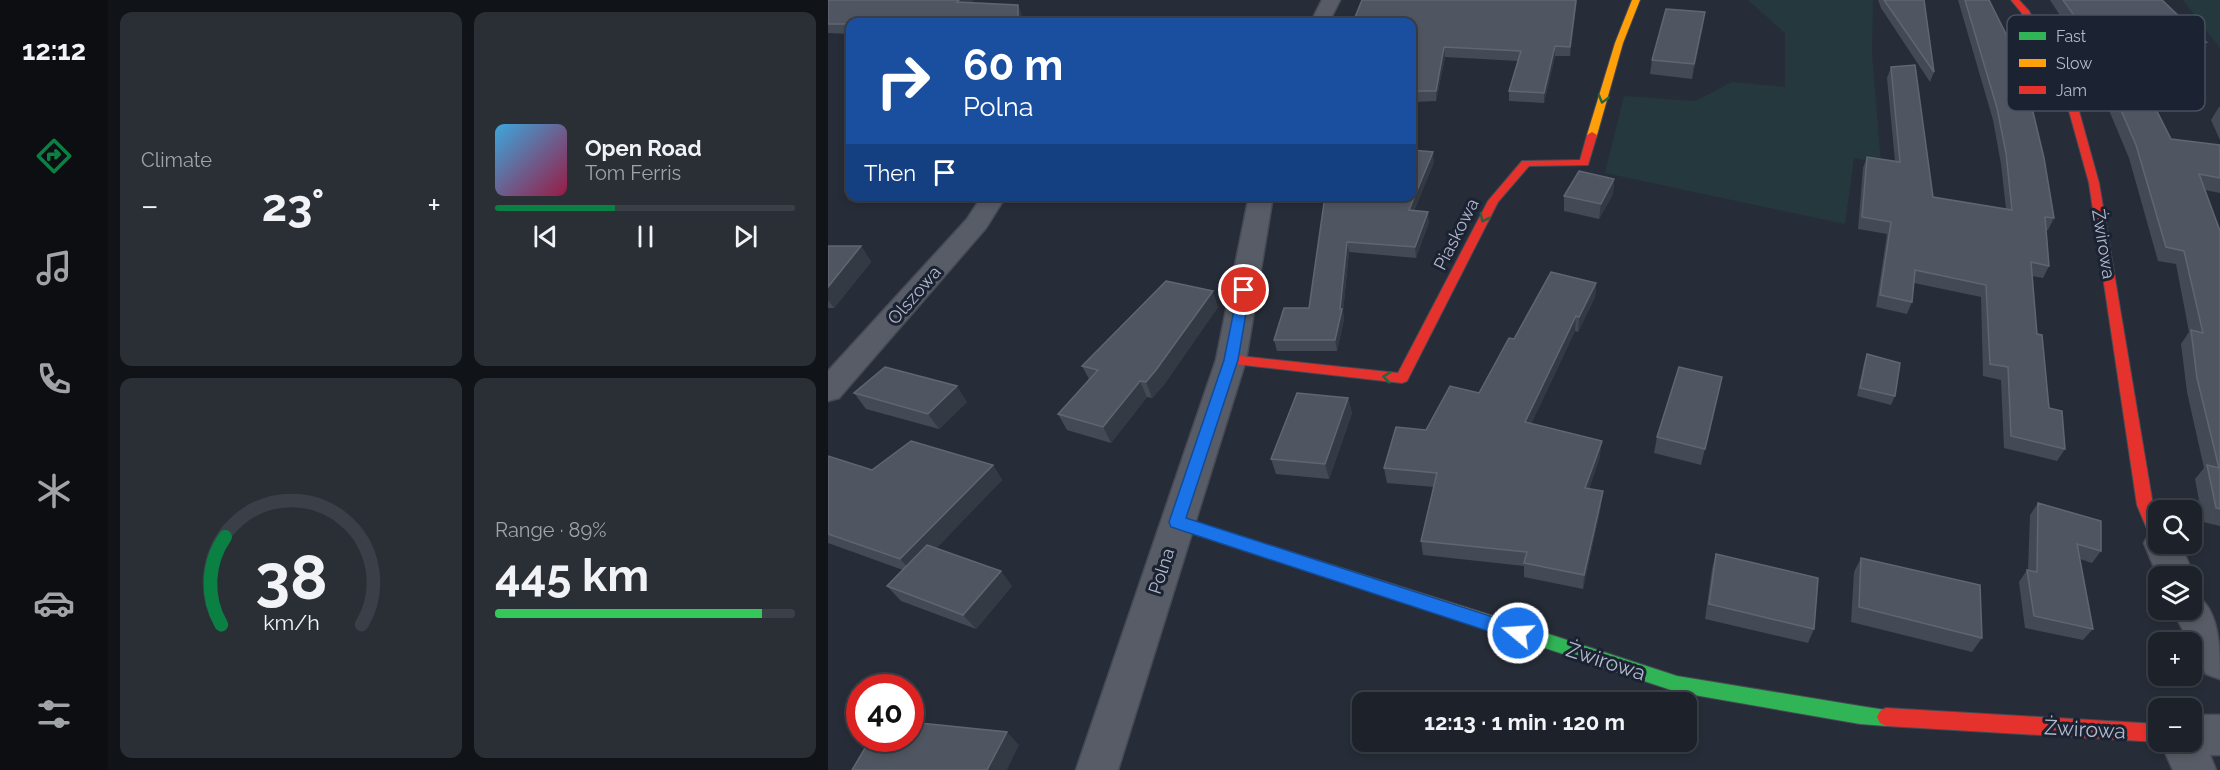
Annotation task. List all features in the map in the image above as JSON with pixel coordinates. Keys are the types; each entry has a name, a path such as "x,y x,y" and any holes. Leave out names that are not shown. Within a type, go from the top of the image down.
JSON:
{"street":[{"path":"1322,18 1331,0"},
{"name":"Piaskowa","path":"1231,360 1402,378 1493,201 1526,163 1584,163 1619,42 1636,0"},
{"name":"Żwirowa","path":"2015,0 2027,15"},
{"name":"Żwirowa","path":"2074,111 2094,183 2145,505 2148,512"},
{"name":"Olszowa","path":"828,390 977,223 991,201"},
{"name":"Polna","path":"1097,770 1231,360 1260,201"},
{"name":"Żwirowa","path":"1177,522 1677,684 1860,715 2148,732"},
{"path":"2197,620 2220,661"},
{"path":"2202,735 2220,735"},
{"path":"2186,752 2195,770"}],"shaded area":[{"path":"1748,0 1873,0 1872,54 1881,163 1854,158 1845,224 1605,173 1624,96 1695,101 1732,82 1785,87 1785,33"},
{"path":"2183,0 2220,0 2220,48 2205,29 2205,15 2195,15"}],"building":[{"path":"828,0 959,0 957,2 1018,5 1018,18 846,18 846,24 828,24"},
{"path":"1362,0 1576,0 1570,47 1555,46 1544,93 1509,91 1521,51 1444,47 1436,91 1416,91 1416,18 1355,18"},
{"path":"1884,0 1924,0 1934,72"},
{"path":"1965,0 1989,0 2006,34 2007,111 2033,111 2044,158 2054,218 2045,217 2049,266 2031,262 2037,334 2042,335 2049,408 2062,411 2065,449 2011,436 2008,367 1990,364 1986,285 1915,270 1912,302 1880,295 1891,222 1862,217 1867,157 1900,162 1891,67 1915,65 1933,197 2012,210 2006,153 1997,108"},
{"path":"2063,0 2162,0 2178,15 2074,15"},
{"path":"1666,9 1705,12 1694,64 1652,60"},
{"path":"2121,111 2157,111 2171,139 2220,145 2220,178 2199,174 2220,231 2220,509 2216,508 2207,465 2219,468 2197,378 2191,330 2203,333 2184,251 2166,247 2136,145"},
{"path":"1416,150 1433,152 1416,193"},
{"path":"1579,171 1614,179 1601,204 1564,196"},
{"path":"1324,201 1413,201 1409,210 1428,212 1415,247 1347,242 1340,309 1342,309 1335,340 1274,340 1284,308 1309,308"},
{"path":"828,246 861,246 828,287"},
{"path":"1551,272 1596,283 1579,317 1576,316 1525,422 1602,441 1585,488 1603,491 1584,575 1524,563 1527,552 1421,541 1437,473 1384,468 1396,427 1426,430 1450,386 1479,393 1509,338 1514,339"},
{"path":"1166,281 1213,291 1156,370 1146,382 1140,381 1103,427 1058,414 1098,370 1082,366"},
{"path":"1867,354 1900,363 1895,396 1860,388"},
{"path":"885,367 957,386 928,414 854,393"},
{"path":"1679,367 1722,377 1705,449 1657,437"},
{"path":"1297,393 1348,398 1325,464 1271,459"},
{"path":"911,441 993,465 900,559 828,534 828,456 872,470"},
{"path":"2038,503 2101,521 2101,551 2077,544 2093,629 2034,616 2027,570 2037,572"},
{"path":"927,545 1001,571 963,615 887,586"},
{"path":"1716,554 1818,578 1814,629 1709,604"},
{"path":"1861,558 1980,585 1982,638 1859,607"},
{"path":"924,723 1007,732 987,770 852,770 863,752 924,752"}],"traffic: fast":[{"path":"1509,629 1677,684 1860,715 1886,717"}],"traffic: slow":[{"path":"1592,135 1619,43 1636,0"},
{"path":"1177,522 1509,629"}],"traffic: jam":[{"path":"2015,0 2027,15"},
{"path":"2074,111 2094,183 2145,505 2148,512"},
{"path":"1231,360 1402,378 1493,201 1526,163 1584,163 1592,135"},
{"path":"1886,717 2148,732"}],"route":[{"path":"1244,290 1231,360 1177,522 1518,633"}]}
